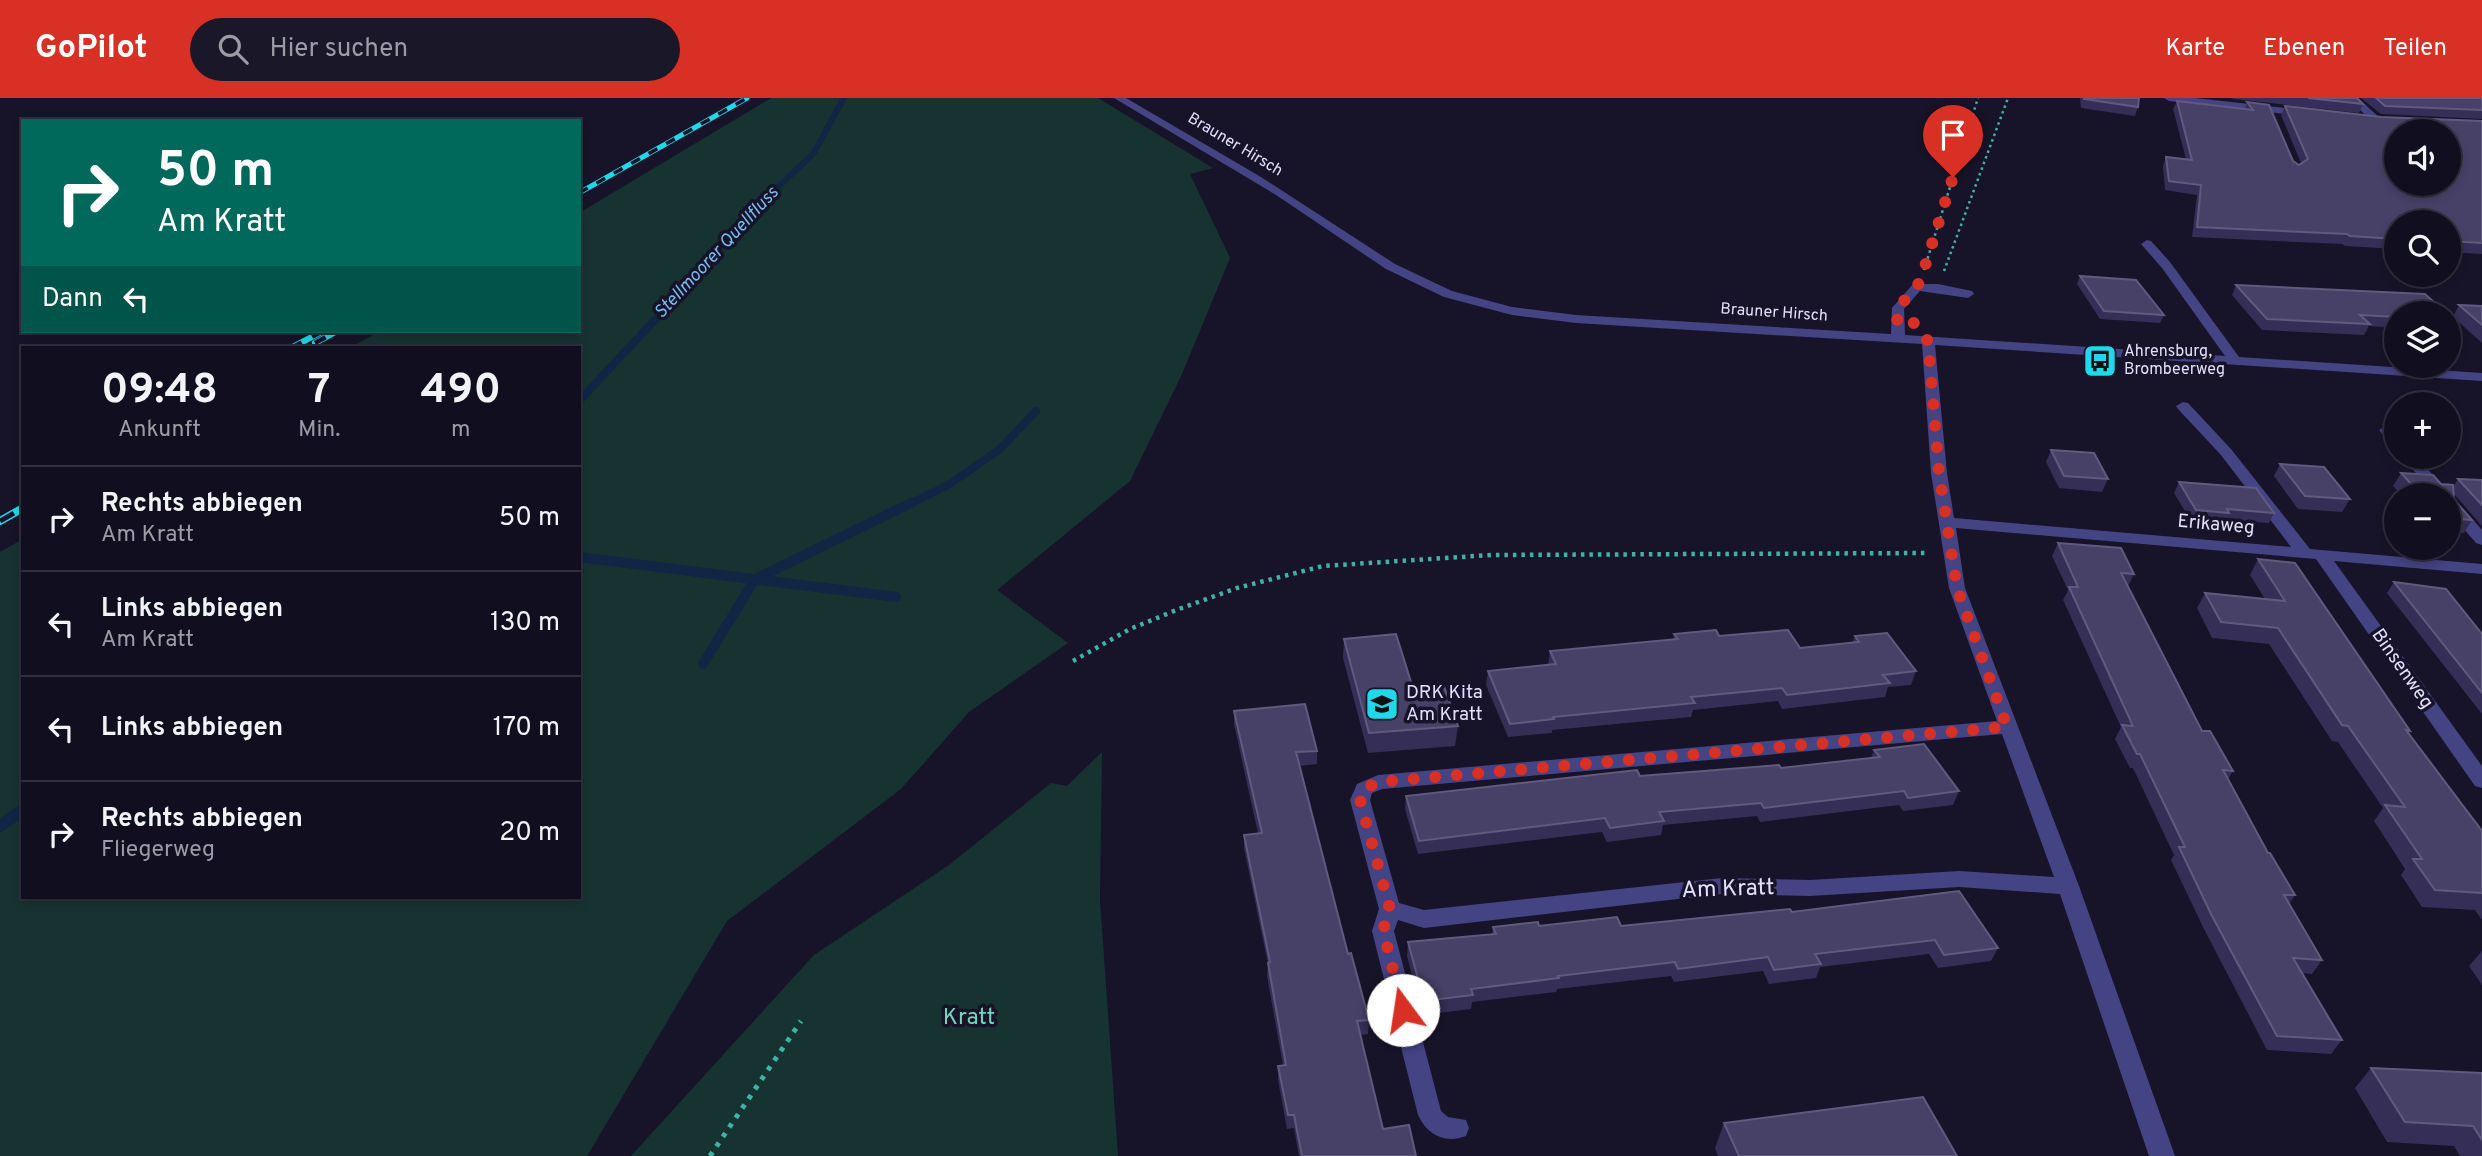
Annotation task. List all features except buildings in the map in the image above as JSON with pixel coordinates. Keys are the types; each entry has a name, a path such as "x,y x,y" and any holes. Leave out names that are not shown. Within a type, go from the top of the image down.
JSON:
{"street":[{"name":"Brauner Hirsch","path":"1119,98 1299,205 1393,269 1448,294 1512,312 1566,320 2482,377"},
{"path":"2169,98 2217,101 2311,114"},
{"path":"2351,117 2382,120 2352,98"},
{"path":"2271,110 2276,122"},
{"path":"2147,244 2166,265 2236,362"},
{"path":"1898,339 1898,308 1917,287 1968,294"},
{"path":"1928,341 1946,522 1957,588 2068,886 2162,1156"},
{"name":"Binsenweg","path":"2183,406 2226,452 2313,555 2482,781"},
{"path":"2420,469 2432,483"},
{"path":"2461,516 2482,540"},
{"name":"Erikaweg","path":"1946,522 2482,569"},
{"path":"1457,1128 1447,1129 1434,1122 1430,1115 1383,930 1390,909 1360,800 1364,789 1378,782 2007,727"},
{"name":"Am Kratt","path":"1390,909 1424,919 1723,886 1810,888 1959,879 2068,886"}],"path":[{"path":"1917,287 1978,98"},
{"path":"1938,288 2008,98"},
{"path":"1073,661 1130,629 1178,609 1237,588 1323,566 1491,555 1953,553"},
{"path":"710,1156 801,1021"}],"green space":[{"path":"771,98 1098,98 1213,168 1190,174 1230,258 1182,374 1130,481 997,590 1068,643 969,712 901,789 727,921 587,1156 0,1156 0,552 21,540 21,899 581,899 581,346 354,346 376,333 581,333 581,212"},
{"name":"Kratt","path":"1102,752 1100,900 1118,1156 631,1156 814,955 949,865 1051,783 1067,786"}],"waterway":[{"name":"Stellmoorer Quellfluss","path":"694,278 739,224 813,154 844,98"},
{"name":"Stellmoorer Quellfluss","path":"581,399 696,276"},
{"path":"908,505 948,485 999,450 1036,411"},
{"path":"755,579 911,503"},
{"path":"581,557 755,579"},
{"path":"703,664 755,579"},
{"path":"755,579 896,597"},
{"name":"Stellmoorer Quellfluss","path":"0,826 21,811"}],"railway":[{"path":"581,192 747,98"},
{"path":"295,346 319,333"},
{"path":"315,343 333,333"},
{"path":"0,521 21,509"}],"place":[{"name":"Ahrensburg, Brombeerweg","path":"2100,361"},
{"name":"DRK Kita Am Kratt","path":"1382,704"}],"route":[{"path":"1403,1010 1383,930 1390,909 1360,800 1364,789 1378,782 2007,727 1957,588 1939,473 1928,341 1913,322 1897,324 1898,308 1920,282 1953,177"}]}
